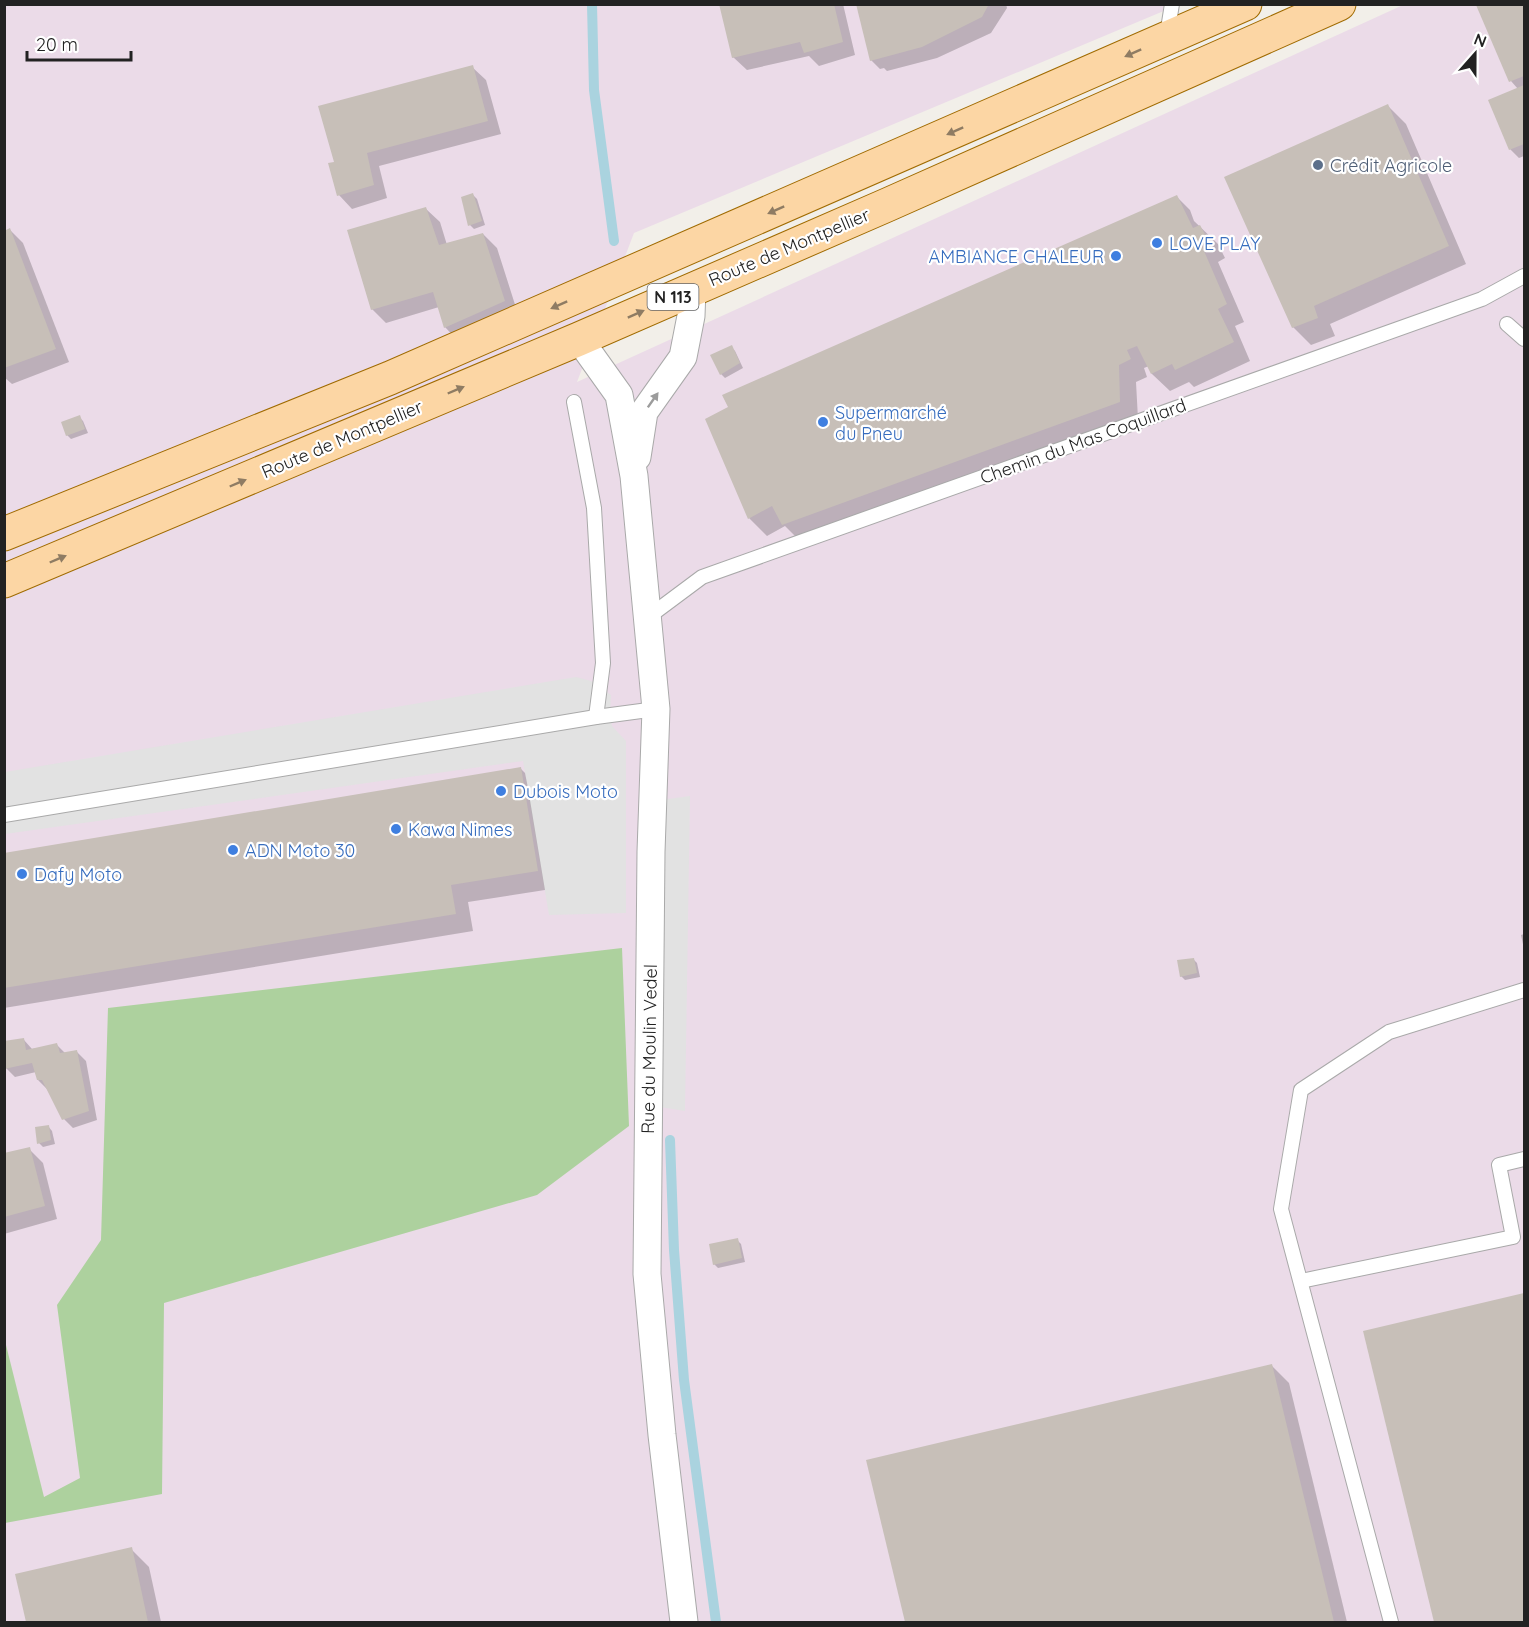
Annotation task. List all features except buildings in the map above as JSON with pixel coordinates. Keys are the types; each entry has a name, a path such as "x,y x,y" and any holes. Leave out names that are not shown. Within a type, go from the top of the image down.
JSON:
{"main road":[{"name":"Route de Montpellier","path":"4,534 390,378 1245,4"},
{"name":"Route de Montpellier","path":"4,581 579,339 1339,4"}],"street":[{"name":"Rue du Moulin Vedel","path":"634,476 644,412 682,357 691,316 692,289"},
{"name":"Rue du Moulin Vedel","path":"579,339 619,394 634,476 656,709 651,852 647,1274 662,1435 684,1623"}],"lane":[{"path":"1166,39 1172,4"},
{"name":"Chemin du Mas Coquillard","path":"647,618 702,577 1482,299 1524,276"},
{"path":"1507,324 1524,339"},
{"path":"574,402 594,508 603,663 596,717"},
{"path":"4,815 656,709"},
{"path":"1391,1623 1281,1209 1301,1090 1389,1032 1524,990"},
{"path":"1300,1281 1513,1237 1498,1165 1524,1159"}],"shaded area":[{"path":"5,5 1178,5 634,233 577,382 1403,5 1524,5 1524,1622 5,1622"},
{"path":"576,677 591,681 611,695 612,726 626,741 626,913 549,915 523,761 5,834 5,772"},
{"path":"690,796 685,1111 660,1107 661,800"}],"green space":[{"path":"622,948 629,1126 537,1195 164,1303 162,1494 5,1523 5,1341 44,1497 80,1478 57,1305 101,1240 108,1008"}],"waterway":[{"path":"592,4 594,90 614,241"},
{"path":"670,1140 674,1250 684,1380 716,1622"}],"place":[{"name":"Crédit Agricole","path":"1318,165"},
{"name":"LOVE PLAY","path":"1157,243"},
{"name":"AMBIANCE CHALEUR","path":"1116,256"},
{"name":"Supermarché du Pneu","path":"823,422"},
{"name":"Dubois Moto","path":"501,791"},
{"name":"Kawa Nimes","path":"396,829"},
{"name":"ADN Moto 30","path":"233,850"},
{"name":"Dafy Moto","path":"22,874"}]}
